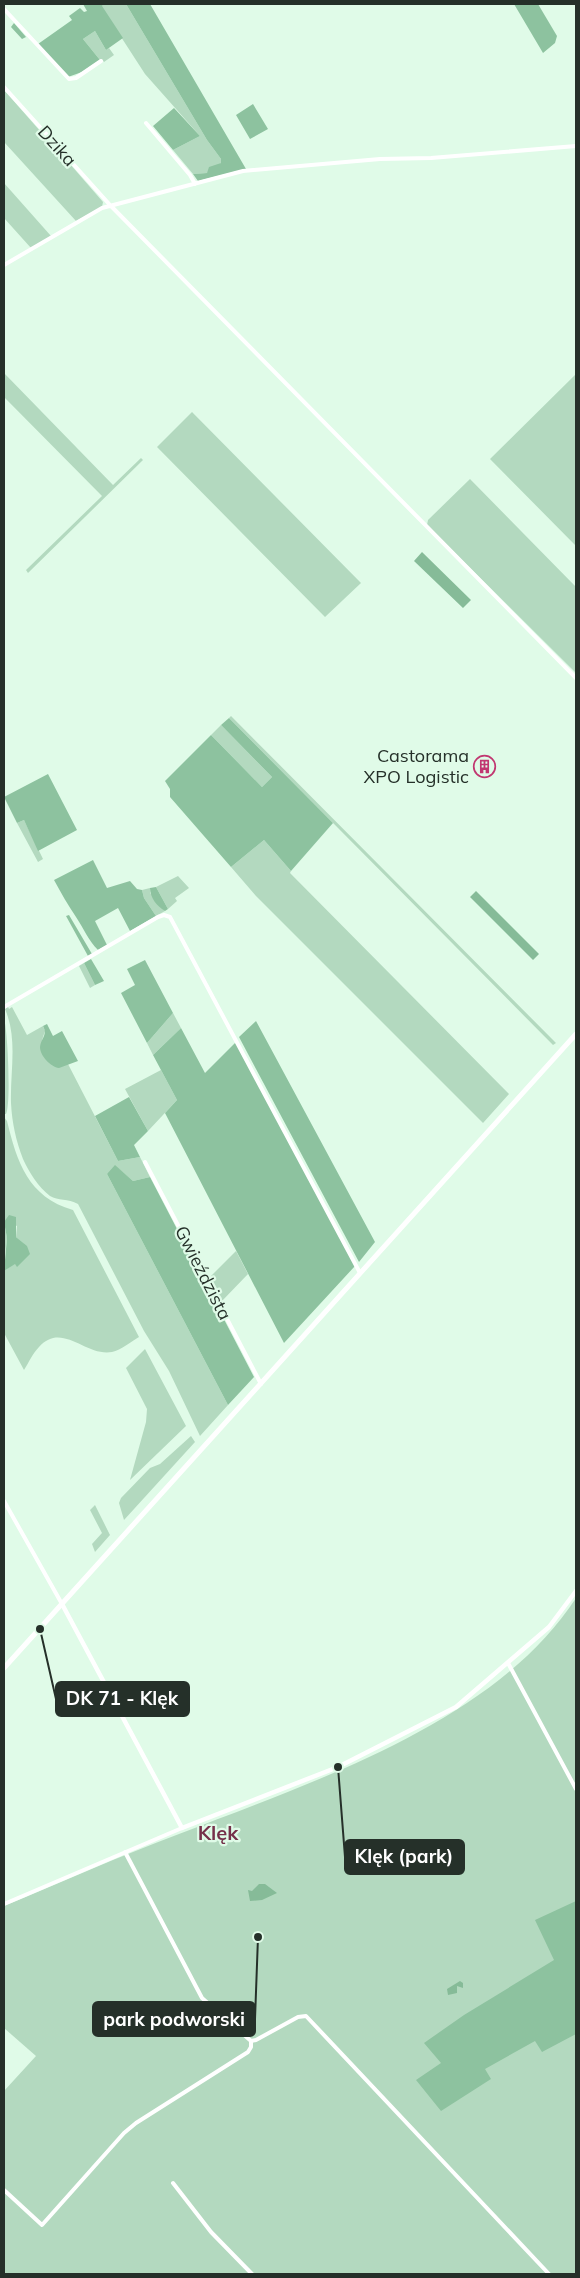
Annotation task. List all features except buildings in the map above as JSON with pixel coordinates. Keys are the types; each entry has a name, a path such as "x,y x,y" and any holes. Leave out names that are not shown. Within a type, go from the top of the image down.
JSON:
{"main road":[{"path":"4,1668 576,1034"}],"street":[{"path":"4,9 69,79 76,78 101,61"},
{"name":"Dzika","path":"4,87 110,206 576,678"},
{"path":"146,123 190,175 195,184"},
{"path":"4,264 110,206 243,171 380,159 431,158 576,146"},
{"path":"4,1007 158,917 164,915 170,917 360,1273"},
{"name":"Gwieździsta","path":"145,1162 260,1384"},
{"path":"4,1501 62,1604 182,1828"},
{"path":"4,1904 182,1828 322,1774 456,1707 555,1621 576,1592"},
{"path":"508,1663 576,1789"},
{"path":"4,2190 42,2225 124,2133 136,2123 248,2052 251,2047 251,2041 202,1998 125,1852"},
{"path":"251,2041 298,2017 306,2016 550,2274"},
{"path":"173,2183 210,2232 252,2274"}],"shaded area":[{"path":"83,4 103,4 102,6 123,38 106,50 95,31 83,39 100,60 82,72 68,77 38,44 72,20 69,16 80,8 84,12 87,11"},
{"path":"103,4 126,4 207,140 221,159 221,163 207,173 193,174 173,150 200,136 145,74 101,6"},
{"path":"126,4 150,4 246,169 198,181 193,174 207,173 209,167 221,163 221,159 207,140"},
{"path":"514,4 538,4 557,36 555,43 543,53"},
{"path":"14,23 26,37 22,39 11,27"},
{"path":"95,31 106,50 109,48 114,55 104,62 102,59 100,60 83,39"},
{"path":"4,90 41,132 40,134 55,150 57,149 103,202 102,207 76,221 4,142"},
{"path":"253,104 268,129 250,139 236,115"},
{"path":"174,108 200,136 173,150 153,126"},
{"path":"4,183 51,236 31,248 4,218"},
{"path":"4,373 113,485 141,458 143,460 28,573 26,570 102,496 4,397"},
{"path":"576,374 576,546 490,459"},
{"path":"192,412 361,583 325,617 157,447"},
{"path":"470,479 576,587 576,673 427,525 428,520"},
{"path":"422,552 471,600 463,608 414,561"},
{"path":"231,716 556,1043 553,1045 229,718"},
{"path":"229,718 333,823 291,871 264,840 231,867 170,797 170,789 165,781 211,735 262,787 272,777 221,725"},
{"path":"221,725 272,777 262,787 211,735"},
{"path":"48,774 77,830 38,851 24,820 17,823 4,797"},
{"path":"24,820 43,859 38,862 17,823"},
{"path":"264,840 291,871 290,873 509,1094 483,1123 256,896 231,867"},
{"path":"93,860 107,888 130,881 137,889 142,890 144,898 156,916 130,931 118,908 95,921 107,945 98,950 54,880"},
{"path":"178,876 189,888 175,898 177,901 168,909 156,887"},
{"path":"156,887 168,909 165,911 151,895 150,888"},
{"path":"150,888 150,893 165,911 156,916 144,898 142,890"},
{"path":"476,891 539,954 533,960 470,897"},
{"path":"69,915 92,954 88,956 66,916"},
{"path":"91,959 104,981 95,985 84,963"},
{"path":"145,960 173,1013 147,1043 121,993 135,985 127,969"},
{"path":"84,963 95,985 90,988 79,966"},
{"path":"8,1007 9,1009 12,1007 27,1035 43,1026 45,1031 42,1040 68,1064 118,1161 140,1157 150,1177 133,1181 119,1169 107,1174 228,1405 200,1436 169,1371 144,1331 78,1204 50,1196 34,1179 23,1159 15,1132 12,1110 12,1043 9,1020 5,1009"},
{"path":"173,1013 181,1028 153,1055 147,1043"},
{"path":"4,1019 7,1037 8,1068 8,1108 6,1114 4,1114"},
{"path":"256,1021 375,1242 359,1262 239,1037"},
{"path":"47,1024 53,1036 62,1031 78,1061 59,1068 46,1060 40,1047 45,1034 43,1026"},
{"path":"181,1028 205,1073 236,1042 355,1266 284,1343 165,1113 177,1100 153,1055"},
{"path":"161,1070 177,1100 148,1131 125,1089"},
{"path":"129,1097 148,1131 134,1145 140,1157 118,1161 95,1116"},
{"path":"4,1117 7,1121 20,1164 27,1176 45,1196 73,1210 139,1337 119,1349 112,1352 102,1352 65,1338 56,1338 48,1340 39,1347 24,1370 4,1333 4,1271 15,1263 17,1266 24,1244 16,1237 17,1226 4,1221"},
{"path":"115,1165 133,1181 150,1177 254,1377 228,1405 107,1174"},
{"path":"9,1215 16,1217 16,1237 27,1246 30,1254 17,1267 15,1264 4,1271 7,1238 4,1222"},
{"path":"4,1221 7,1238 4,1262"},
{"path":"236,1251 248,1274 221,1302 209,1278"},
{"path":"145,1349 186,1426 130,1480 146,1422 147,1409 126,1368"},
{"path":"191,1436 195,1442 124,1520 119,1503 121,1498 150,1468 160,1464"},
{"path":"95,1505 110,1535 95,1552 92,1544 102,1533 90,1510"},
{"path":"576,1598 576,2274 4,2274 4,2091 36,2056 4,2028 4,1906 135,1851 286,1793 397,1743 450,1714 498,1680 541,1642"},
{"path":"259,1884 265,1884 277,1893 262,1900 250,1901 248,1890 252,1891"},
{"path":"576,1901 576,2034 542,2052 535,2041 485,2069 491,2079 441,2111 416,2080 441,2063 424,2043 464,2015 554,1960 535,1920"},
{"path":"460,1981 463,1983 463,1988 457,1986 457,1993 448,1995 447,1989"}],"place":[{"name":"Castorama XPO Logistic","path":"485,766"},
{"name":"DK 71 - Klęk","path":"40,1629"},
{"name":"Klęk (park)","path":"338,1767"},
{"name":"park podworski","path":"258,1937"}],"district":[{"name":"Klęk","path":"218,1833"}]}
